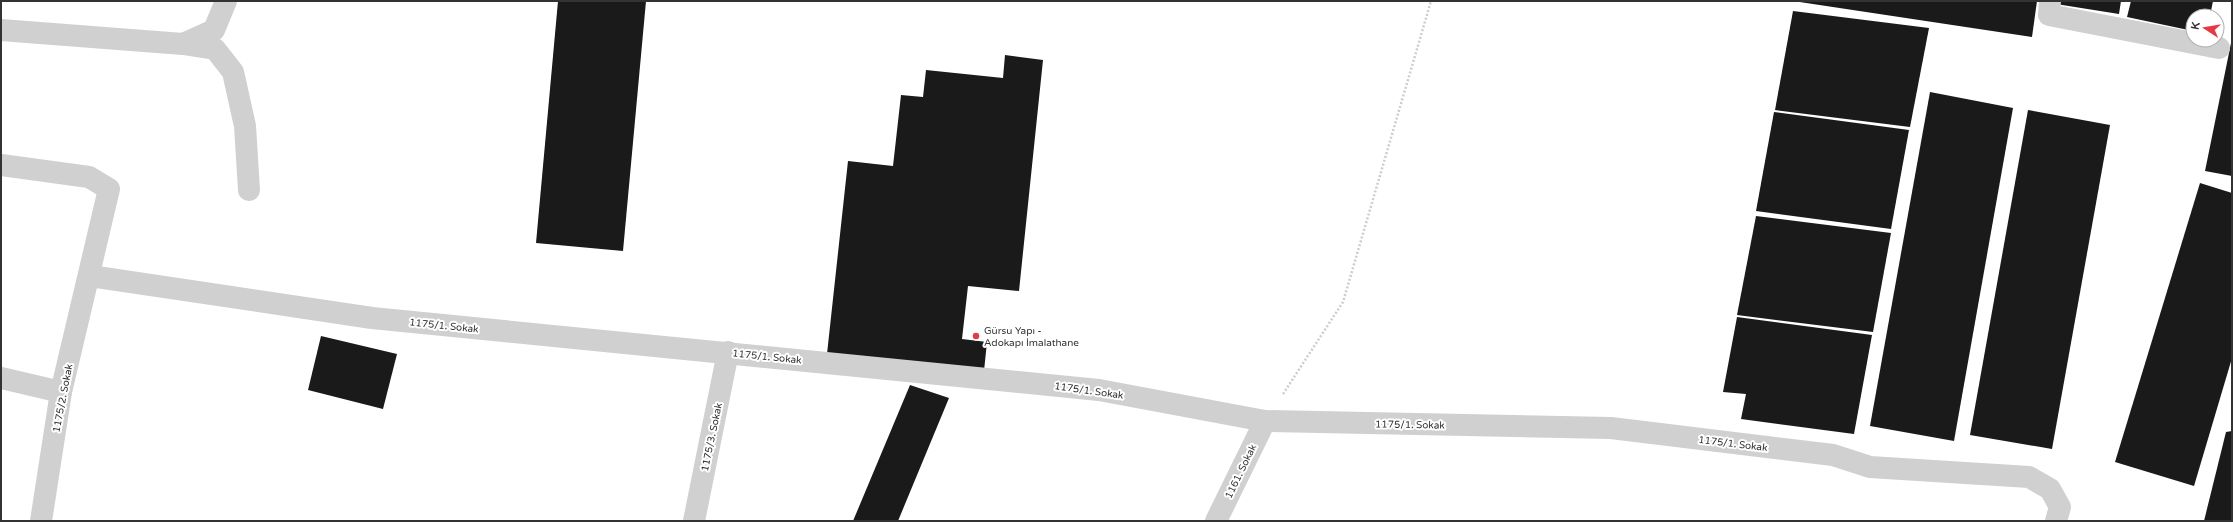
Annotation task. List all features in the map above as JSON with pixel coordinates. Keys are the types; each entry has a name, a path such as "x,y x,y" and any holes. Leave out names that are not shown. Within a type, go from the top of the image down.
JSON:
{"street":[{"path":"183,44 214,30 226,1"},
{"path":"2050,1 2049,15 2185,41"},
{"path":"1,30 183,44 215,49 233,72 245,126 248,190"},
{"name":"1175/2. Sokak","path":"1,165 89,177 109,189 90,276 61,392 41,521"},
{"name":"1175/1. Sokak","path":"90,276 372,318 728,352 1098,390 1265,421 1611,428 1833,455 1870,467 2029,477 2050,489 2060,507 2056,521"},
{"name":"1175/3. Sokak","path":"694,521 728,352"},
{"path":"1,378 61,392"},
{"name":"1161. Sokak","path":"1216,521 1265,421"}],"path":[{"path":"1265,421 1343,302 1431,1"}],"building":[{"path":"558,1 646,1 623,251 536,243"},
{"path":"1793,1 2037,1 2032,37"},
{"path":"2057,1 2121,1 2119,14 2056,4"},
{"path":"2131,1 2213,1 2212,8 2185,8 2185,29 2127,17"},
{"path":"1793,11 1929,28 1910,127 1775,110"},
{"path":"2232,43 2232,176 2205,171"},
{"path":"1005,55 1043,60 1019,291 968,286 962,339 987,342 984,371 827,354 848,161 893,166 901,95 923,97 926,70 1003,78"},
{"path":"1930,92 2013,108 1954,441 1870,426"},
{"path":"2028,110 2110,125 2052,449 1970,435"},
{"path":"1774,112 1909,130 1891,229 1756,211"},
{"path":"2200,183 2232,193 2232,358 2194,486 2115,462"},
{"path":"1756,216 1891,233 1873,332 1737,315"},
{"path":"1737,317 1872,335 1854,434 1741,419 1746,394 1723,392"},
{"path":"321,336 397,354 383,409 308,390"},
{"path":"910,385 949,398 898,521 853,521"},
{"path":"2232,431 2232,521 2204,521 2226,432"}],"place":[{"name":"Gürsu Yapı - Adokapı İmalathane","path":"976,336"}]}
